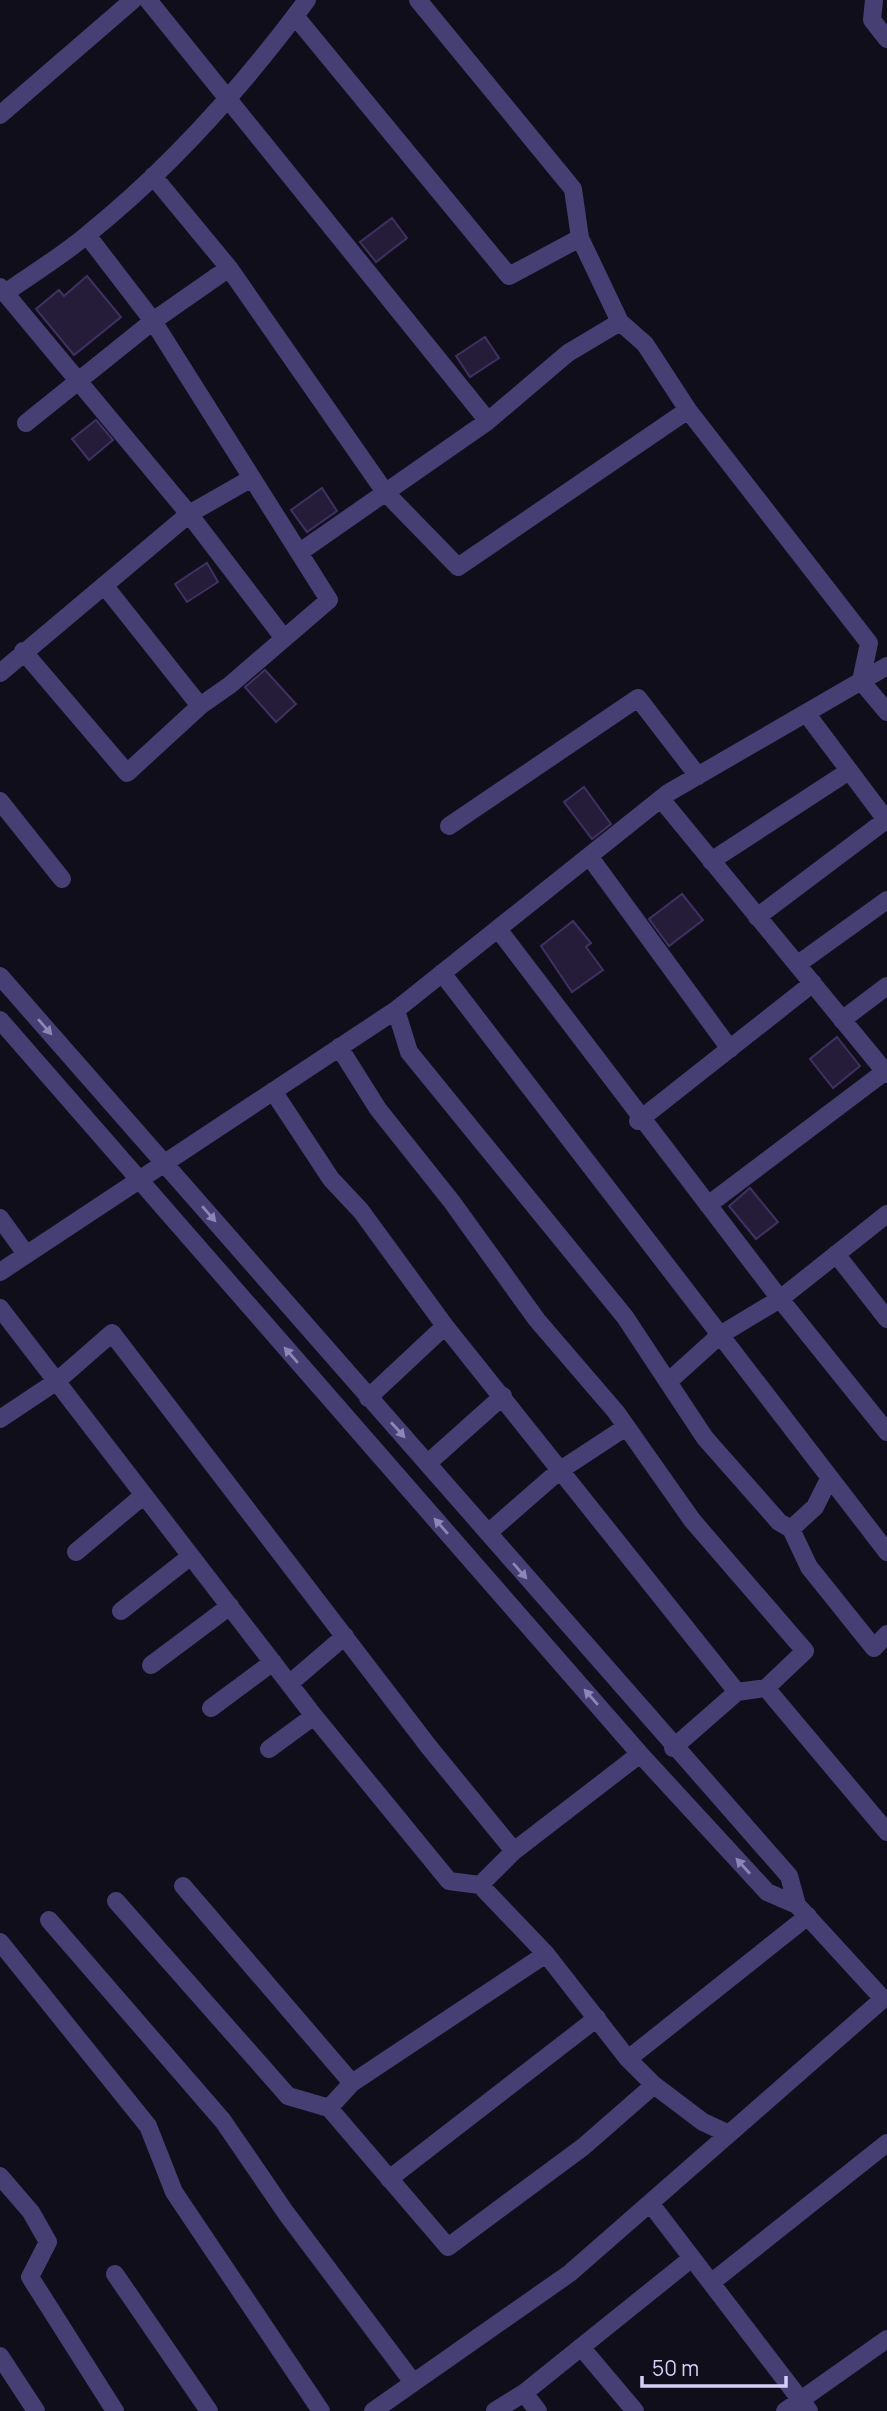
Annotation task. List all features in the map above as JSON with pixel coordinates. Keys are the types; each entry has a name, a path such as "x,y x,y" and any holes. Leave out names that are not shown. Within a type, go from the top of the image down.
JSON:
{"street":[{"path":"0,115 133,0"},
{"path":"148,0 488,421"},
{"path":"283,637 190,514 2,290 88,235 153,176 227,98 307,0"},
{"path":"418,0 573,189 580,238 620,322 645,344 688,410 869,643 861,681"},
{"path":"874,0 872,20 887,39"},
{"path":"295,16 509,276 580,238"},
{"path":"153,176 229,268 385,492 457,567 688,410"},
{"path":"23,651 127,774 200,706 230,685 329,600 153,321 88,235"},
{"path":"26,423 153,321 229,268"},
{"path":"300,552 488,421 568,353 620,322"},
{"path":"0,673 23,651 190,514 251,478"},
{"path":"104,586 200,706"},
{"path":"0,1272 396,1010 661,799 887,666"},
{"path":"861,681 887,712"},
{"path":"449,826 638,698 698,776"},
{"path":"757,917 887,821 806,713"},
{"path":"712,862 849,771"},
{"path":"661,799 886,1072 708,1205"},
{"path":"0,801 62,879"},
{"path":"589,856 730,1049"},
{"path":"798,964 887,900"},
{"path":"498,929 640,1120 887,1432"},
{"path":"442,973 887,1552"},
{"path":"0,976 368,1398 428,1463 673,1748 789,1876 802,1911"},
{"path":"640,1120 813,983"},
{"path":"842,1020 887,986"},
{"path":"396,1010 409,1052 625,1317 705,1437 779,1522 791,1529 809,1567 874,1648 887,1634"},
{"path":"0,1020 640,1754 767,1892 802,1911 886,1999 570,2273 412,2381 373,2411"},
{"path":"339,1047 378,1109 452,1202 537,1320 626,1427 692,1520 805,1651 766,1688 737,1692 673,1748"},
{"path":"273,1091 331,1179 361,1211 445,1326 737,1692"},
{"path":"668,1382 720,1335 780,1299 887,1214"},
{"path":"0,1218 26,1254"},
{"path":"836,1254 887,1319"},
{"path":"0,1308 314,1716 449,1881 480,1885 546,1954 628,2059 654,2085 703,2122 729,2134"},
{"path":"368,1398 445,1326"},
{"path":"0,1419 57,1381 112,1333 429,1747 514,1851"},
{"path":"428,1463 503,1396"},
{"path":"488,1533 559,1471 626,1427"},
{"path":"791,1529 815,1507 829,1479"},
{"path":"76,1552 144,1495"},
{"path":"121,1611 191,1556"},
{"path":"151,1665 230,1606"},
{"path":"289,1684 345,1636"},
{"path":"211,1708 273,1662"},
{"path":"766,1688 887,1832"},
{"path":"269,1749 314,1716"},
{"path":"480,1885 514,1851 640,1754"},
{"path":"183,1886 352,2083"},
{"path":"116,1901 288,2096 329,2108 448,2247 583,2147 654,2085"},
{"path":"628,2059 802,1911"},
{"path":"49,1920 223,2121 286,2213 412,2381"},
{"path":"0,1942 148,2126 174,2192 321,2411"},
{"path":"329,2108 352,2083 546,1954"},
{"path":"389,2179 597,2018"},
{"path":"712,2282 887,2143"},
{"path":"0,2176 31,2212 48,2242 30,2277 115,2411"},
{"path":"650,2203 805,2406"},
{"path":"495,2411 524,2393 692,2258"},
{"path":"115,2274 209,2411"},
{"path":"785,2411 805,2406 887,2339"},
{"path":"581,2347 635,2411"},
{"path":"0,2356 36,2411"},
{"path":"524,2393 538,2411"}],"building":[{"path":"392,218 407,238 376,262 360,242"},
{"path":"87,276 121,317 74,355 36,309 59,290 64,296"},
{"path":"485,337 499,358 470,377 456,356"},
{"path":"96,420 113,440 89,460 72,439"},
{"path":"322,488 337,511 307,532 291,510"},
{"path":"207,563 218,582 187,602 175,584"},
{"path":"265,670 296,704 276,722 245,687"},
{"path":"584,787 611,824 592,839 564,802"},
{"path":"682,894 703,920 669,946 649,919"},
{"path":"573,921 591,943 586,947 603,970 572,992 541,946"},
{"path":"837,1037 860,1066 833,1088 810,1059"},
{"path":"750,1188 778,1222 756,1239 729,1206"}]}
